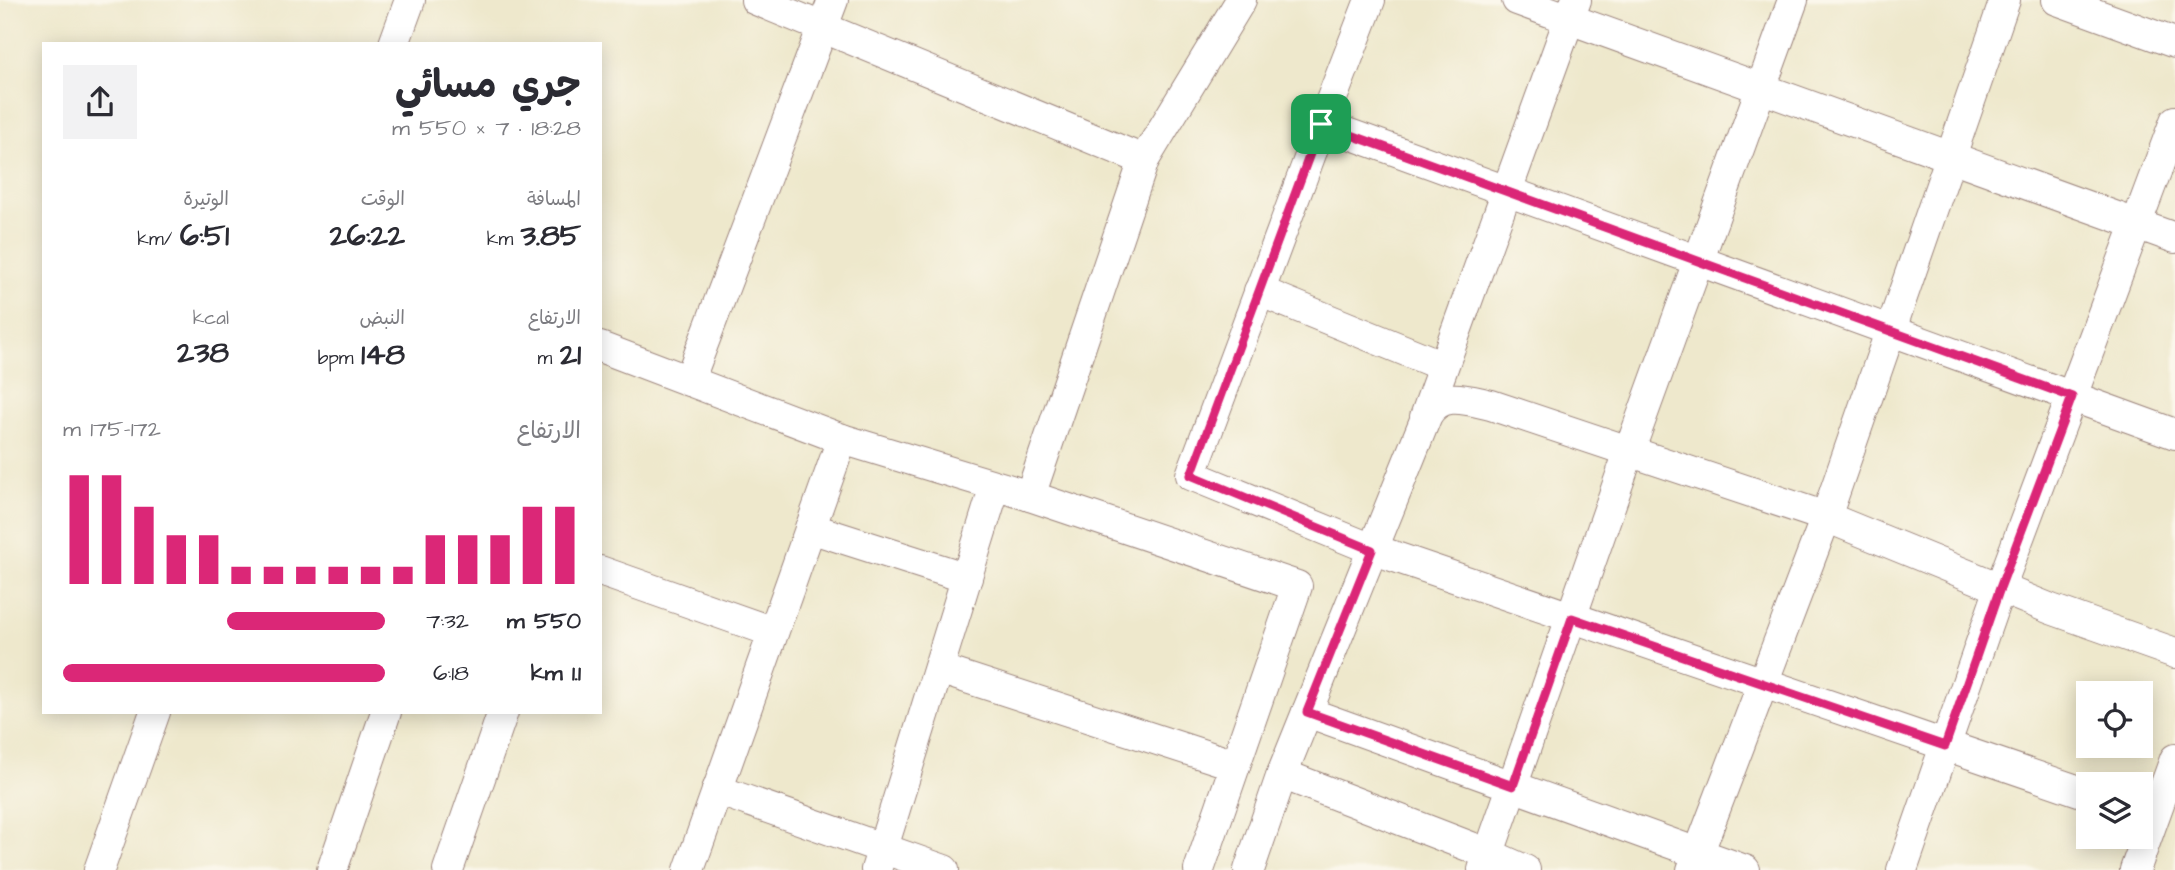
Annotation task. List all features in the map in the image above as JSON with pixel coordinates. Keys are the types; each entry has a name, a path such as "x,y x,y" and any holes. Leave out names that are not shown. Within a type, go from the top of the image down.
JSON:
{"street":[{"path":"395,42 410,0"},
{"path":"756,0 827,14 1144,160"},
{"path":"1030,496 1144,160 1241,0"},
{"path":"1370,0 1321,124 1191,475 1372,550 2076,790"},
{"path":"1517,0 1572,9 1761,89 2175,238"},
{"path":"1486,862 1629,452 1793,0"},
{"path":"1695,861 1826,517 2005,0"},
{"path":"2057,0 2175,43"},
{"path":"1249,870 1282,774 1423,424 1572,9"},
{"path":"689,380 827,14"},
{"path":"1902,870 2000,588 2175,121"},
{"path":"1321,124 2175,434"},
{"path":"1259,292 1443,366"},
{"path":"602,347 842,439 1030,496 1297,586 1199,870"},
{"path":"1423,424 1432,407 1453,397 1490,405 1826,517 2051,609 2175,653"},
{"path":"689,870 842,439"},
{"path":"880,859 995,485"},
{"path":"810,528 967,578"},
{"path":"602,572 773,632"},
{"path":"939,669 1235,765"},
{"path":"1307,712 1513,786 1695,861 1745,870"},
{"path":"99,870 154,714"},
{"path":"332,870 385,714"},
{"path":"448,870 502,714"},
{"path":"2135,870 2162,835 2175,759"},
{"path":"1282,774 1486,862 1525,870"},
{"path":"717,790 880,859 944,870"}],"route":[{"path":"1321,124 2072,397 2000,588 1945,746 1572,618 1513,786 1307,712 1372,550 1191,475 1321,124"}]}
